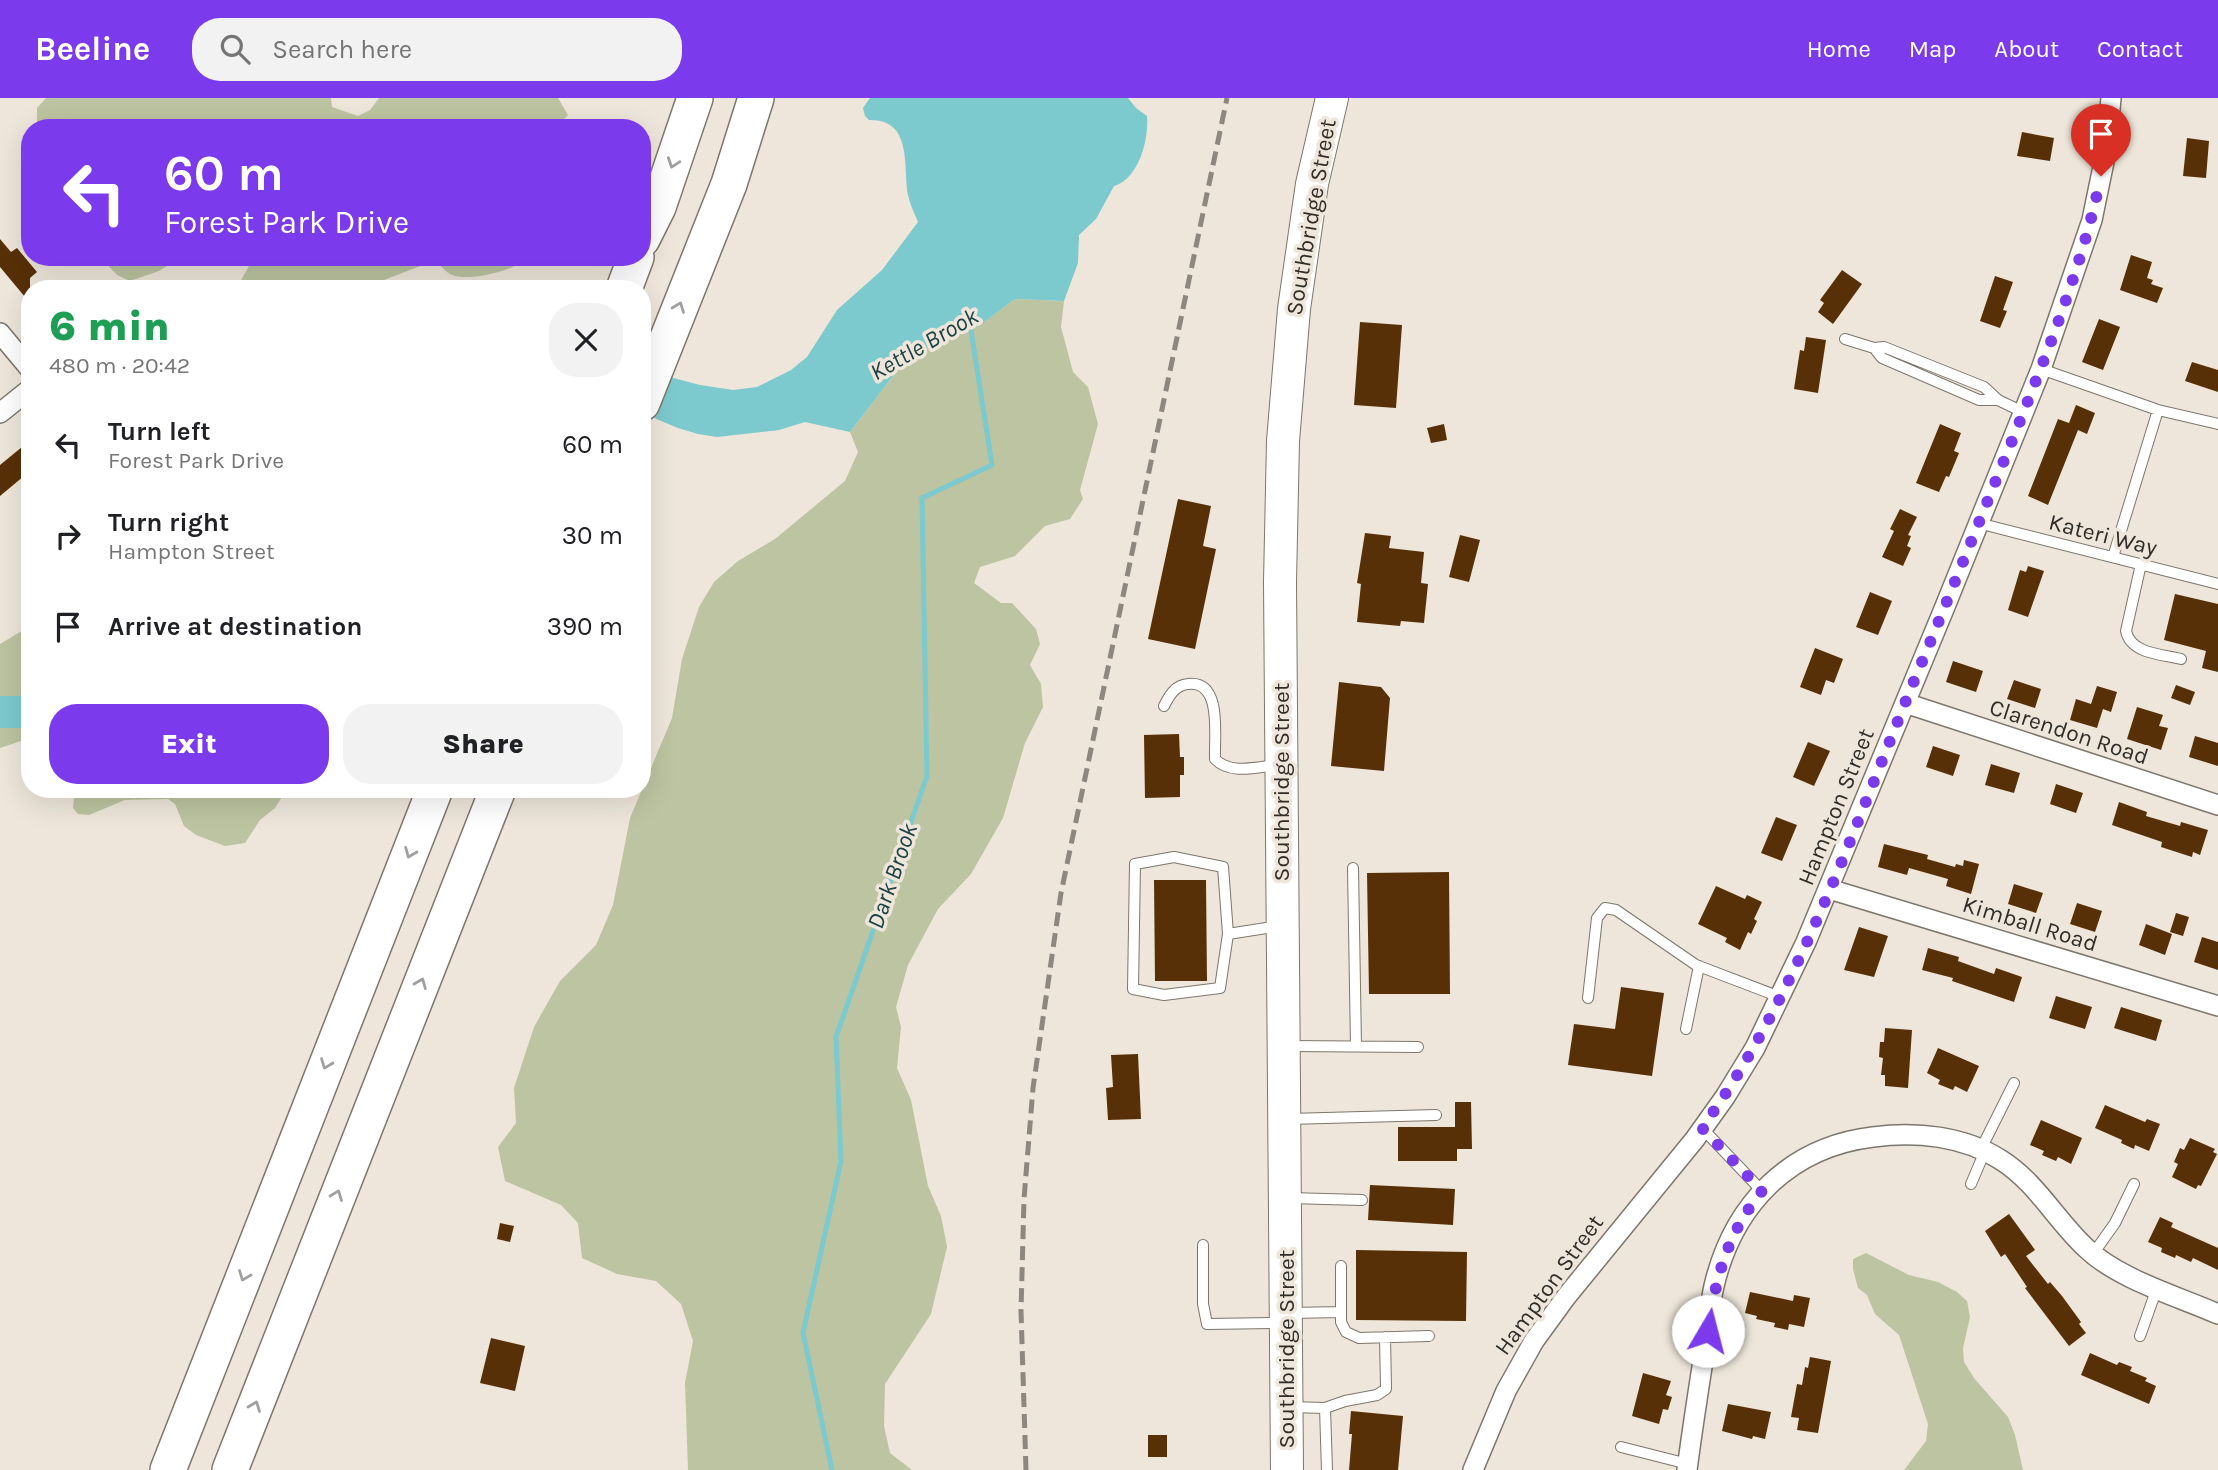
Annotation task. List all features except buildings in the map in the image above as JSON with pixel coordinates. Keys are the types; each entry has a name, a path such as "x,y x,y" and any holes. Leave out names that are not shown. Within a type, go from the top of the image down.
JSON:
{"highway":[{"path":"651,221 695,98"},
{"path":"651,379 729,184 756,98"},
{"path":"168,1470 431,798"},
{"path":"230,1470 494,798"}],"main road":[{"name":"Southbridge Street","path":"1287,1470 1280,582 1283,441 1294,309 1312,184 1332,98"}],"street":[{"name":"Hampton Street","path":"1473,1470 1506,1391 1534,1341 1566,1297 1702,1128 1740,1075 1780,998 1829,889 2041,369 2092,220 2105,152 2111,98"},
{"path":"0,333 21,358"},
{"path":"0,413 21,396"},
{"name":"Clarendon Road","path":"1905,703 2218,805"},
{"name":"Kimball Road","path":"1829,889 2218,1006"},
{"path":"1687,1467 1714,1286 1732,1236 1762,1191 1782,1173 1805,1158 1833,1146 1865,1138 1920,1135 1960,1142 1983,1150 2016,1171 2093,1254 2107,1264 2218,1314"}],"lane":[{"path":"1845,339 1874,348 1882,358 1979,400 1998,400 2023,412"},
{"path":"2041,369 2158,410 2218,424"},
{"path":"2113,557 2158,410"},
{"name":"Kateri Way","path":"1979,523 2218,584"},
{"path":"2141,565 2126,631 2128,641 2136,648 2181,659"},
{"path":"1164,706 1179,686 1199,685 1208,692 1214,707 1214,759 1220,765 1234,769 1281,765"},
{"path":"1174,857 1223,867 1228,934 1220,988 1164,995 1133,989 1135,864 1174,857"},
{"path":"1353,868 1356,1046"},
{"path":"1588,998 1597,918 1605,908 1616,910 1699,966 1780,998"},
{"path":"1228,934 1283,925"},
{"path":"1686,1029 1699,966"},
{"path":"1284,1046 1418,1047"},
{"path":"1971,1184 1983,1150 2014,1083"},
{"path":"1284,1119 1436,1115"},
{"path":"1702,1128 1762,1191"},
{"path":"2093,1254 2115,1223 2134,1184"},
{"path":"1285,1198 1362,1200"},
{"path":"1203,1245 1203,1304 1207,1324 1341,1312"},
{"path":"1341,1266 1340,1322 1346,1332 1359,1338 1429,1336"},
{"path":"2140,1336 2157,1287"},
{"path":"1286,1407 1325,1408 1377,1395 1386,1389 1385,1337"},
{"path":"1325,1408 1327,1470"},
{"path":"1621,1447 1687,1467"}],"green space":[{"path":"46,98 331,98 332,107 358,116 370,110 379,98 558,98 568,115 564,119 37,119 37,108"},
{"path":"108,266 167,266 133,280 117,275"},
{"path":"249,266 420,266 384,280 241,280"},
{"path":"441,266 514,266 470,277 460,277 447,272"},
{"path":"1015,299 1064,301 1061,327 1073,372 1088,387 1098,424 1080,490 1083,499 1070,519 1045,526 1015,556 980,567 974,583 1001,603 1012,603 1036,629 1040,644 1030,665 1041,684 1043,707 1025,743 1003,818 971,874 938,909 908,965 896,1007 901,1027 897,1068 911,1100 928,1186 941,1216 947,1247 931,1314 885,1384 884,1426 890,1453 912,1470 688,1470 685,1383 693,1341 681,1304 656,1281 617,1274 582,1258 578,1223 561,1205 505,1181 498,1147 516,1123 514,1088 534,1027 560,981 596,945 613,905 630,818 638,798 651,798 651,768 672,718 682,659 699,607 714,582 738,561 775,539 845,481 858,452 850,432 910,354 980,325"},
{"path":"21,631 21,741 0,748 0,644"},
{"path":"74,798 281,798 275,808 260,820 245,843 225,846 196,835 184,826 175,804 168,799 125,800 89,815 78,814 73,808"},
{"path":"1866,1253 1909,1275 1938,1282 1967,1301 1970,1317 1963,1348 1964,1362 1974,1378 2008,1417 2023,1470 1904,1470 1926,1441 1928,1424 1899,1335 1875,1314 1867,1295 1858,1288 1853,1259"}],"water":[{"path":"870,98 1128,98 1147,116 1147,125 1144,146 1136,167 1123,182 1114,186 1096,219 1079,235 1078,263 1064,301 1015,299 980,325 910,354 850,432 805,422 779,430 717,437 678,428 651,417 651,372 700,385 733,390 757,387 791,370 807,357 837,310 882,270 918,222 908,195 905,158 899,136 893,127 869,120 863,108"}],"waterway":[{"name":"Dark Brook","path":"832,1470 803,1333 841,1161 836,1037 927,776 922,498 992,465 970,324"},
{"name":"Kettle Brook","path":"0,712 21,712"}],"railway":[{"path":"1026,1470 1021,1311 1024,1199 1033,1088 1061,893 1227,98"}],"route":[{"path":"1708,1331 1714,1286 1732,1236 1762,1191 1702,1128 1726,1097 1755,1048 1817,917 2041,369 2092,220 2101,176"}]}
